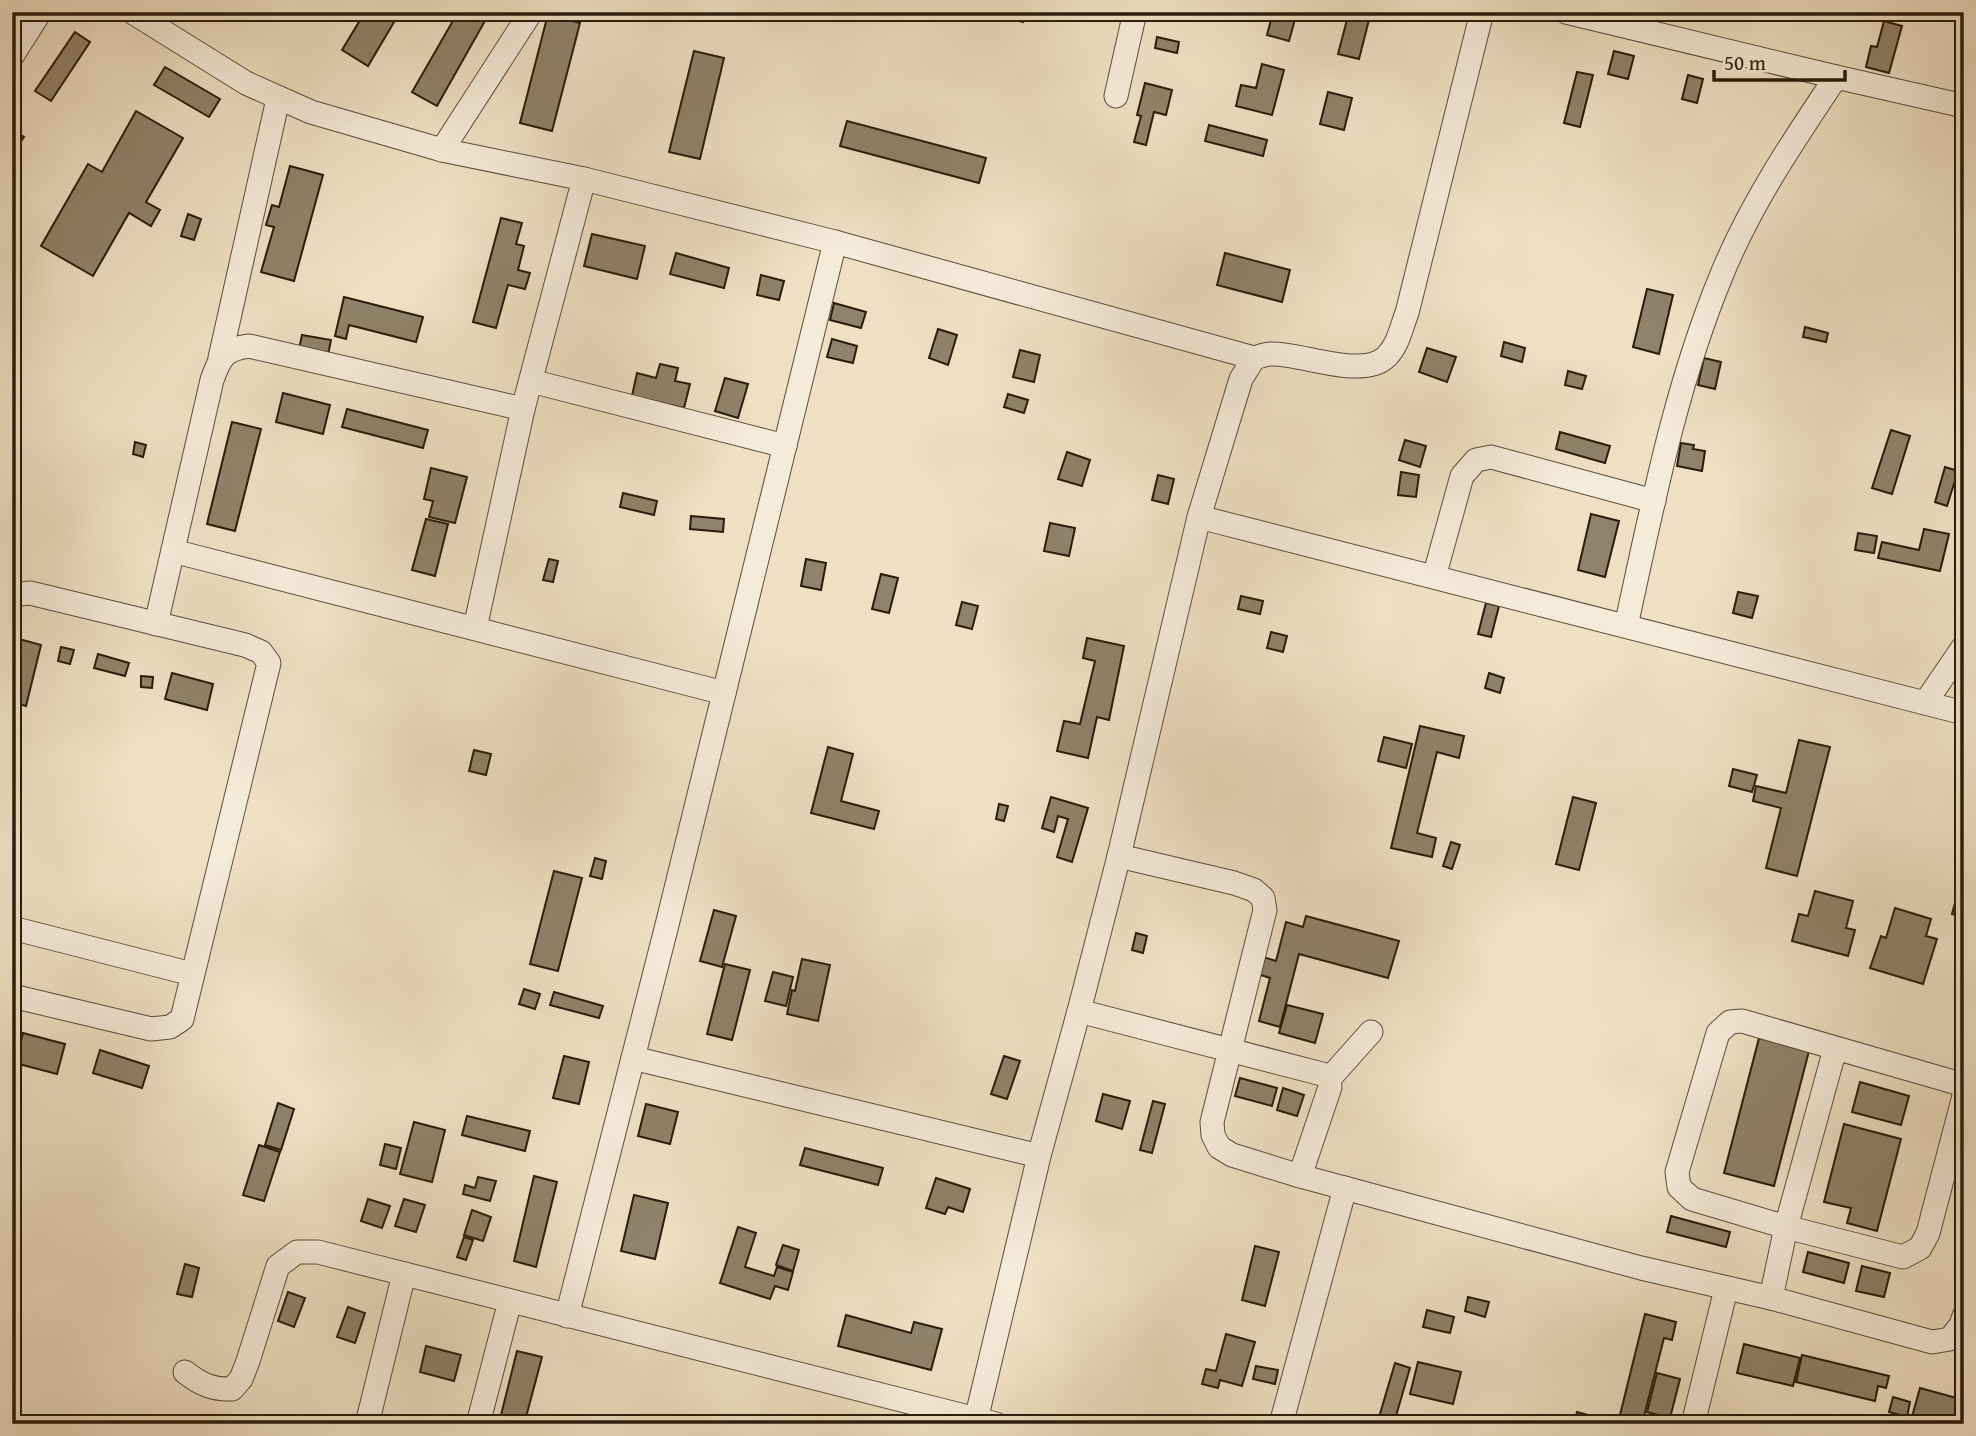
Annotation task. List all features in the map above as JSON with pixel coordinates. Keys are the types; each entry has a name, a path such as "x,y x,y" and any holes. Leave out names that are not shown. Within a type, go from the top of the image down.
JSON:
{"street":[{"path":"12,56 40,12"},
{"path":"132,12 246,83 278,99 311,112 442,150 584,179 835,242 1254,358 1271,354 1332,364 1369,365 1385,359 1396,344 1406,313 1482,12"},
{"path":"442,150 531,12"},
{"path":"1116,96 1135,12"},
{"path":"1566,12 1964,106"},
{"path":"1626,626 1680,391 1721,274 1777,166 1836,77"},
{"path":"156,624 212,380 220,358 278,99"},
{"path":"474,628 523,410 584,179"},
{"path":"567,1316 835,242"},
{"path":"220,358 236,348 249,346 523,410"},
{"path":"185,1372 198,1382 217,1390 232,1389 241,1379 248,1361 278,1266 297,1252 318,1252 983,1422 1039,1156 1119,856 1199,517 1241,379 1254,358"},
{"path":"531,382 785,446"},
{"path":"1434,577 1462,476 1476,460 1491,457 1654,501"},
{"path":"1199,517 1964,713"},
{"path":"173,551 724,693"},
{"path":"12,595 30,593 244,645 261,653 268,663 182,1018 170,1027 151,1030 12,996"},
{"path":"1925,704 1964,646"},
{"path":"1119,856 1234,883 1254,890 1263,898 1265,910 1212,1122 1213,1135 1219,1147 1232,1155 1300,1176 1641,1268 1771,1298 1932,1342 1950,1339 1964,1317"},
{"path":"12,928 192,974"},
{"path":"1079,1011 1322,1074 1328,1079 1330,1087 1300,1176"},
{"path":"1964,1085 1742,1021 1730,1022 1718,1033 1676,1172 1679,1187 1692,1199 1903,1257 1920,1248 1928,1233 1964,1096"},
{"path":"1328,1079 1371,1031"},
{"path":"1771,1298 1786,1227 1835,1049"},
{"path":"633,1058 1039,1156"},
{"path":"1281,1424 1345,1188"},
{"path":"367,1424 404,1275"},
{"path":"1693,1424 1726,1289"},
{"path":"478,1424 510,1301"}],"building":[{"path":"365,12 400,12 368,66 342,50"},
{"path":"458,12 490,12 437,106 412,92"},
{"path":"1004,12 1025,12 1023,22 1003,17"},
{"path":"1273,12 1297,12 1289,41 1267,35"},
{"path":"1349,12 1371,12 1359,59 1338,54"},
{"path":"548,14 580,23 552,131 520,123"},
{"path":"1884,21 1902,26 1889,73 1866,67 1871,46 1877,47"},
{"path":"75,32 90,42 51,101 35,91"},
{"path":"1157,37 1179,42 1177,53 1155,48"},
{"path":"694,51 724,58 700,159 669,152"},
{"path":"1614,51 1634,56 1628,79 1608,74"},
{"path":"1262,64 1284,70 1272,115 1236,106 1241,85 1256,88"},
{"path":"165,67 220,99 209,117 154,85"},
{"path":"1577,72 1593,75 1580,127 1564,123"},
{"path":"1688,75 1703,79 1697,103 1682,99"},
{"path":"1145,83 1172,90 1166,115 1154,112 1146,145 1134,142 1141,116 1137,115"},
{"path":"1328,92 1352,98 1344,130 1320,124"},
{"path":"136,111 183,138 146,202 160,210 151,226 129,213 93,276 41,246 88,164 102,172"},
{"path":"847,121 986,158 979,183 840,146"},
{"path":"1209,125 1267,140 1263,156 1205,141"},
{"path":"12,129 24,137 12,154"},
{"path":"290,166 323,175 294,281 261,272 274,227 266,225 272,205 279,207"},
{"path":"188,214 201,219 194,240 181,236"},
{"path":"501,218 522,223 516,244 524,246 518,270 530,273 525,289 508,285 496,328 473,322"},
{"path":"592,234 645,246 637,279 584,266"},
{"path":"676,253 729,268 724,288 670,274"},
{"path":"1225,253 1290,270 1282,302 1217,285"},
{"path":"761,275 784,281 779,300 757,295"},
{"path":"1647,289 1673,295 1659,354 1633,347"},
{"path":"344,297 423,317 416,342 349,325 346,339 335,336"},
{"path":"834,303 866,312 861,328 830,320"},
{"path":"1805,327 1828,333 1826,342 1803,337"},
{"path":"938,329 957,335 948,365 929,358"},
{"path":"302,335 331,340 328,355 299,349"},
{"path":"832,339 857,346 853,363 827,357"},
{"path":"1504,342 1525,348 1522,362 1501,356"},
{"path":"1427,348 1456,357 1447,382 1419,372"},
{"path":"1020,350 1040,355 1034,382 1013,377"},
{"path":"1704,358 1721,362 1715,389 1698,385"},
{"path":"660,364 678,368 675,381 690,384 684,408 632,396 637,373 656,378"},
{"path":"1568,371 1586,376 1582,389 1565,385"},
{"path":"725,378 748,384 738,418 715,411"},
{"path":"283,393 330,405 323,434 276,422"},
{"path":"1008,394 1028,400 1024,413 1004,407"},
{"path":"347,409 428,430 423,448 342,427"},
{"path":"232,422 261,429 235,531 207,524"},
{"path":"1891,430 1910,436 1892,494 1872,488"},
{"path":"1560,432 1610,446 1605,463 1556,449"},
{"path":"1405,440 1426,446 1420,467 1399,460"},
{"path":"135,442 146,445 143,457 133,454"},
{"path":"1681,443 1694,445 1693,449 1705,451 1702,471 1677,466"},
{"path":"1067,452 1090,460 1082,486 1058,479"},
{"path":"1945,467 1958,471 1947,506 1935,502"},
{"path":"431,468 467,477 455,523 429,517 433,501 424,499"},
{"path":"1401,472 1419,475 1416,497 1398,495"},
{"path":"1158,475 1174,479 1168,504 1152,500"},
{"path":"623,493 657,501 654,515 620,507"},
{"path":"1591,514 1619,521 1605,577 1578,570"},
{"path":"691,516 724,519 723,532 690,529"},
{"path":"426,519 448,524 435,576 412,570"},
{"path":"1050,523 1075,528 1069,556 1044,551"},
{"path":"1924,529 1949,534 1940,571 1878,558 1882,542 1919,550"},
{"path":"1858,533 1877,536 1874,553 1855,550"},
{"path":"549,559 558,561 553,582 543,580"},
{"path":"806,559 826,563 821,590 801,586"},
{"path":"881,574 898,578 889,613 872,609"},
{"path":"1738,592 1758,596 1752,618 1733,613"},
{"path":"1241,596 1263,601 1260,614 1238,609"},
{"path":"962,602 978,606 972,629 956,625"},
{"path":"1486,603 1499,606 1491,637 1478,634"},
{"path":"1271,632 1287,636 1283,652 1267,648"},
{"path":"1087,638 1124,646 1109,720 1097,717 1088,758 1057,751 1064,721 1080,724 1095,661 1083,658"},
{"path":"19,639 41,645 26,706 12,702 12,665"},
{"path":"61,647 74,650 70,664 58,661"},
{"path":"98,654 129,663 125,676 94,668"},
{"path":"172,673 213,684 207,710 165,699"},
{"path":"1489,673 1504,678 1500,693 1485,688"},
{"path":"141,676 153,677 152,688 141,687"},
{"path":"1420,726 1464,736 1459,758 1437,752 1417,833 1436,838 1432,857 1391,848"},
{"path":"1384,737 1412,744 1406,768 1378,761"},
{"path":"1799,740 1830,747 1797,876 1766,868 1781,808 1753,801 1756,786 1786,793"},
{"path":"828,747 853,754 841,801 879,811 874,829 811,813"},
{"path":"474,750 491,754 486,775 469,771"},
{"path":"1733,769 1757,775 1752,792 1729,786"},
{"path":"1051,797 1088,808 1072,862 1057,857 1068,819 1058,816 1054,832 1042,828"},
{"path":"1573,797 1596,803 1579,870 1556,864"},
{"path":"999,804 1008,806 1004,821 996,819"},
{"path":"1451,842 1460,845 1452,869 1443,866"},
{"path":"595,858 606,861 602,879 590,876"},
{"path":"1964,869 1964,917 1952,914"},
{"path":"554,871 582,878 558,971 530,964"},
{"path":"1815,891 1853,901 1846,928 1855,930 1848,956 1792,941 1799,914 1808,916"},
{"path":"1895,908 1931,919 1926,936 1937,939 1923,984 1870,968 1881,936 1886,938"},
{"path":"714,910 736,916 722,967 700,961"},
{"path":"1306,916 1399,941 1388,978 1299,954 1280,1027 1259,1021 1270,978 1252,972 1257,955 1276,961 1286,922 1303,927"},
{"path":"1136,933 1147,936 1143,953 1132,950"},
{"path":"802,959 830,965 818,1021 787,1014"},
{"path":"725,964 750,970 732,1040 707,1034"},
{"path":"773,972 793,977 786,1006 765,1001"},
{"path":"524,989 540,994 535,1009 519,1004"},
{"path":"554,992 603,1006 599,1018 550,1005"},
{"path":"1287,1005 1323,1014 1315,1043 1279,1033"},
{"path":"23,1033 65,1044 57,1074 15,1063"},
{"path":"1759,1038 1809,1051 1774,1186 1724,1173"},
{"path":"100,1050 149,1066 142,1088 93,1073"},
{"path":"564,1056 589,1062 579,1104 553,1098"},
{"path":"1004,1056 1020,1061 1007,1099 991,1094"},
{"path":"1240,1078 1277,1088 1272,1106 1235,1096"},
{"path":"1860,1082 1909,1096 1901,1125 1852,1112"},
{"path":"1283,1088 1304,1095 1297,1116 1277,1110"},
{"path":"1103,1094 1130,1101 1122,1129 1096,1121"},
{"path":"1153,1101 1165,1104 1152,1153 1140,1150"},
{"path":"278,1103 294,1109 281,1150 265,1145"},
{"path":"646,1104 678,1112 670,1144 638,1136"},
{"path":"467,1116 530,1131 525,1151 462,1135"},
{"path":"414,1122 445,1130 432,1182 400,1174"},
{"path":"1844,1124 1901,1139 1877,1231 1847,1223 1851,1208 1824,1202"},
{"path":"385,1144 401,1148 396,1169 380,1165"},
{"path":"259,1145 280,1152 264,1201 243,1195"},
{"path":"805,1148 883,1168 878,1185 800,1165"},
{"path":"534,1176 557,1182 536,1267 514,1261"},
{"path":"478,1177 496,1181 490,1201 463,1194 465,1185 475,1188"},
{"path":"936,1178 970,1189 963,1212 948,1207 945,1214 926,1208"},
{"path":"634,1195 668,1203 655,1259 621,1251"},
{"path":"368,1199 390,1206 382,1228 361,1221"},
{"path":"404,1199 425,1205 416,1232 395,1226"},
{"path":"472,1210 491,1217 483,1241 464,1235"},
{"path":"1671,1216 1730,1232 1726,1247 1667,1232"},
{"path":"738,1227 756,1233 745,1267 774,1276 777,1267 793,1272 788,1290 775,1286 770,1299 720,1283"},
{"path":"464,1237 473,1240 466,1260 457,1257"},
{"path":"783,1245 799,1250 793,1271 776,1265"},
{"path":"1255,1246 1279,1252 1265,1306 1242,1300"},
{"path":"1808,1252 1849,1263 1844,1283 1803,1272"},
{"path":"185,1264 199,1268 192,1297 177,1294"},
{"path":"1862,1266 1890,1273 1884,1297 1856,1291"},
{"path":"288,1292 305,1298 294,1327 278,1321"},
{"path":"1468,1297 1489,1302 1485,1317 1465,1311"},
{"path":"348,1307 365,1313 355,1343 337,1337"},
{"path":"1427,1310 1454,1317 1450,1333 1423,1327"},
{"path":"1645,1314 1676,1322 1672,1340 1664,1338 1642,1424 1574,1424 1577,1412 1618,1423"},
{"path":"846,1315 911,1333 914,1322 942,1329 931,1370 838,1346"},
{"path":"1226,1334 1255,1342 1242,1386 1220,1380 1218,1388 1202,1384 1206,1369 1216,1371"},
{"path":"1744,1344 1800,1358 1793,1386 1737,1373"},
{"path":"426,1346 461,1355 454,1381 420,1372"},
{"path":"517,1351 542,1357 525,1421 501,1415"},
{"path":"1802,1355 1889,1376 1886,1388 1878,1386 1875,1401 1796,1382"},
{"path":"1418,1362 1461,1372 1453,1404 1410,1394"},
{"path":"1395,1363 1410,1368 1396,1416 1424,1424 1377,1424"},
{"path":"1256,1366 1278,1370 1275,1384 1253,1379"},
{"path":"1657,1373 1680,1379 1670,1418 1647,1412"},
{"path":"1920,1388 1964,1400 1964,1424 1910,1424"},
{"path":"1893,1397 1910,1402 1907,1417 1889,1412"},
{"path":"1723,1415 1740,1420 1739,1424 1720,1424"},
{"path":"385,1418 405,1424 383,1424"}]}
